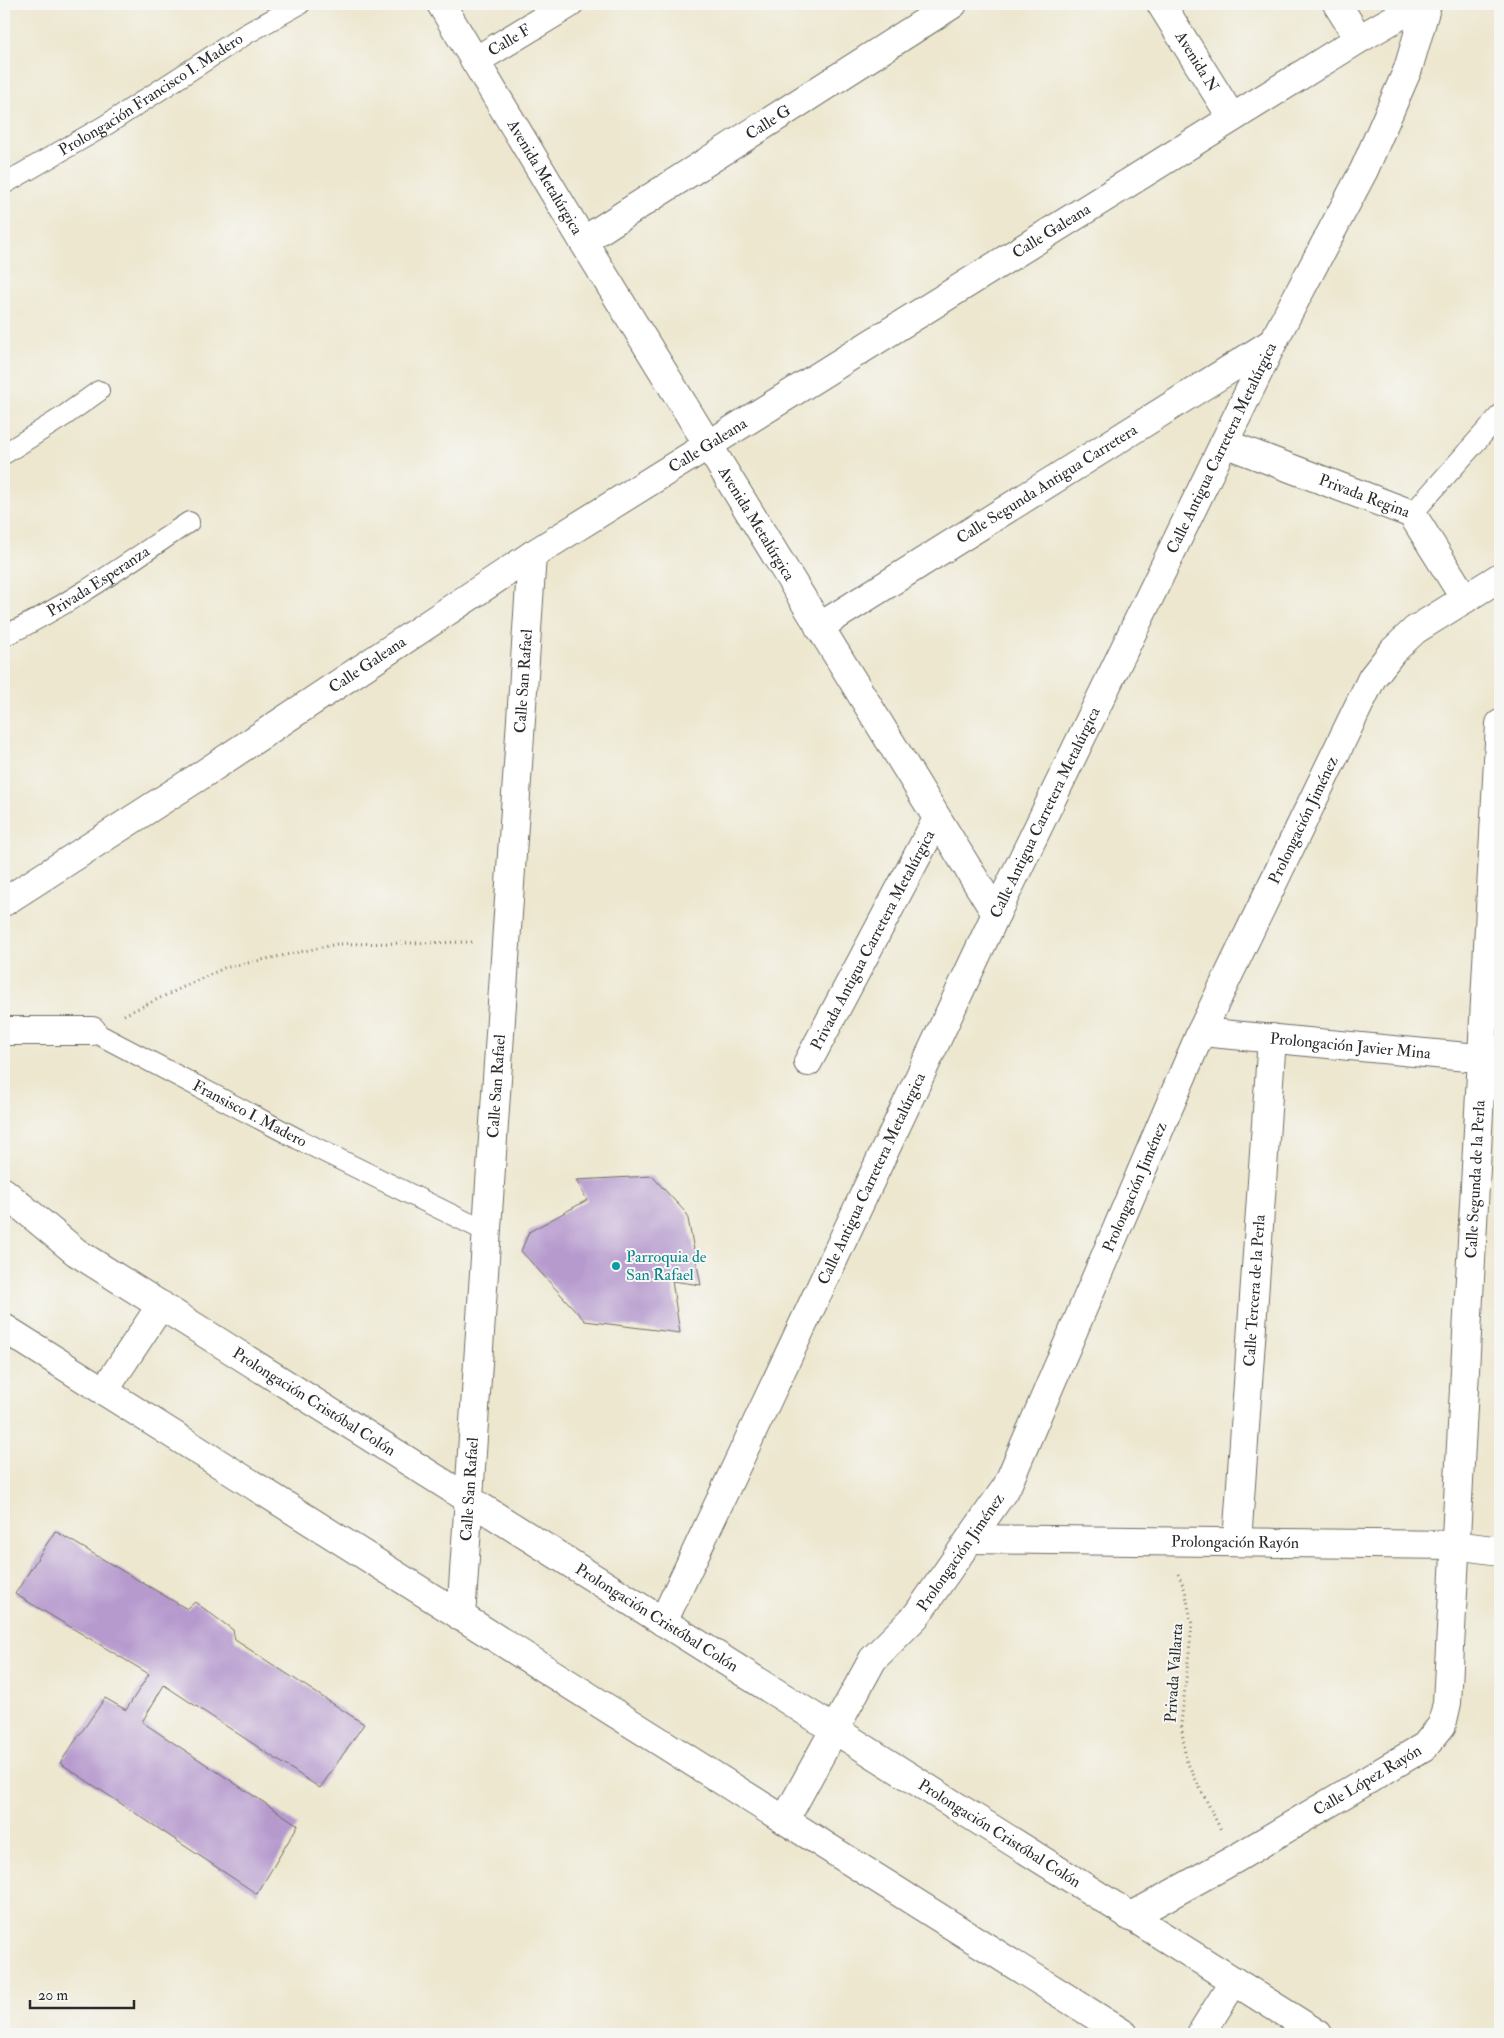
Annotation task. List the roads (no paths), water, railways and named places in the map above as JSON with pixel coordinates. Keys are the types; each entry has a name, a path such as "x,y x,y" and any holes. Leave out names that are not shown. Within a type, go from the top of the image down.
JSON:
{"street":[{"name":"Avenida Metalúrgica","path":"441,4 583,241 996,914"},
{"name":"Calle F","path":"474,61 569,4"},
{"name":"Calle G","path":"583,241 953,4"},
{"name":"Avenida N","path":"1161,4 1232,118"},
{"path":"1337,4 1359,39"},
{"name":"Calle Galeana","path":"4,902 200,776 532,555 1359,39 1420,4"},
{"name":"Calle Antigua Carretera Metalúrgica","path":"663,1622 996,914 1273,342 1364,170 1408,69 1427,4"},
{"name":"Calle Segunda Antigua Carretera","path":"819,626 1273,342"},
{"name":"Privada Regina","path":"1224,443 1412,514 1465,599"},
{"name":"Calle San Rafael","path":"461,1617 532,555"},
{"name":"Prolongación Jiménez","path":"785,1820 873,1659 916,1616 1007,1486 1201,1032 1372,678 1393,651 1415,630 1500,577"},
{"name":"Calle Segunda de la Perla","path":"1455,1545 1491,1059 1500,724"},
{"name":"Privada Antigua Carretera Metalúrgica","path":"808,1062 938,819"},
{"name":"Fransisco I. Madero","path":"4,1031 92,1030"},
{"name":"Prolongación Javier Mina","path":"1201,1032 1491,1059"},
{"name":"Calle Tercera de la Perla","path":"1237,1542 1272,1038"},
{"name":"Prolongación Cristóbal Colón","path":"4,1192 76,1252 1318,2034"},
{"path":"104,1391 160,1305"},
{"path":"4,1328 1124,2034"},
{"name":"Prolongación Rayón","path":"970,1539 1455,1545 1500,1551"},
{"name":"Calle López Rayón","path":"1130,1916 1235,1859 1426,1746 1442,1725 1447,1702 1455,1545"},
{"path":"1201,2034 1234,1981"}],"lane":[{"name":"Prolongación Francisco I. Madero","path":"4,184 106,125 246,34 300,4"},
{"path":"4,454 99,391"},
{"path":"1412,514 1500,415"},
{"name":"Privada Esperanza","path":"4,636 36,621 98,584 189,522"},
{"name":"Fransisco I. Madero","path":"92,1030 298,1139 487,1232"}],"place":[{"name":"Parroquia de San Rafael","path":"616,1266"}]}
